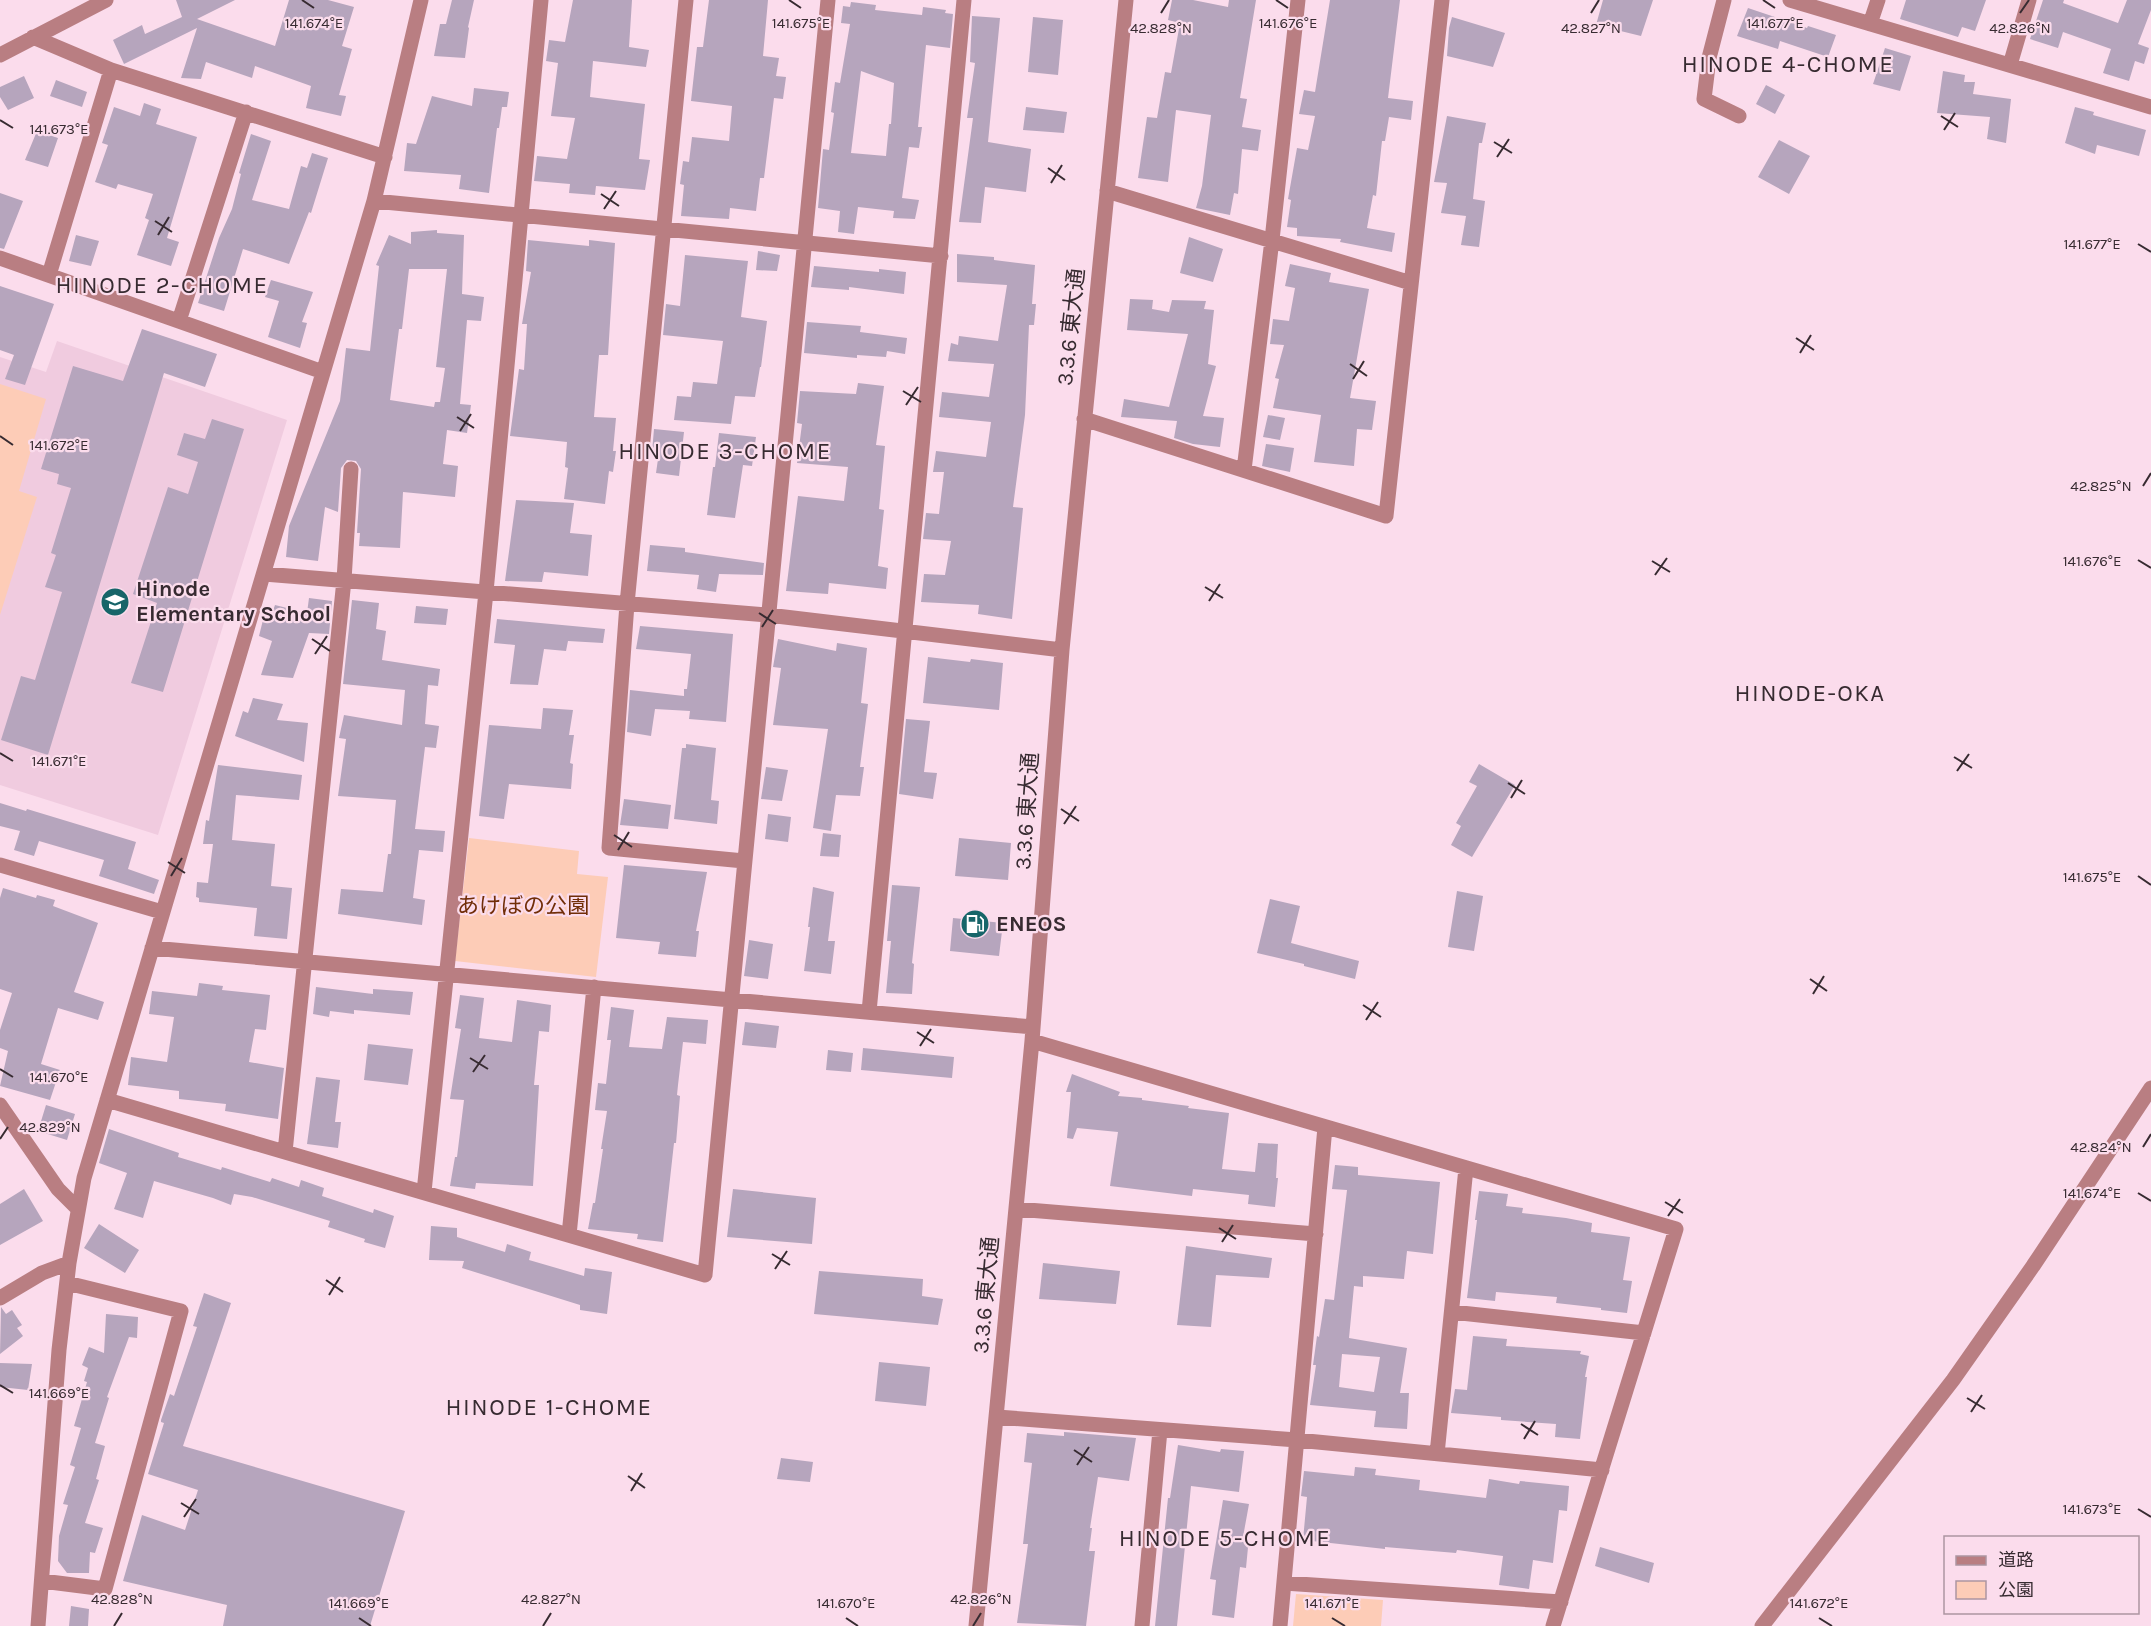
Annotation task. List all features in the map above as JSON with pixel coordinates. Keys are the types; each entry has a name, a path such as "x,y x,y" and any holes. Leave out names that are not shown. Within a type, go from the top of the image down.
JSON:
{"street":[{"path":"3,50 106,0"},
{"path":"38,1626 59,1350 69,1263 84,1178 374,201 421,0"},
{"path":"423,1192 486,592 541,0"},
{"path":"686,0 627,604 609,848 744,861"},
{"path":"107,1100 705,1275 828,0"},
{"path":"869,1012 964,0"},
{"name":"3.3.6 東大通","path":"976,1626 1032,1034 1062,650 1126,0"},
{"path":"1244,470 1298,0"},
{"path":"1084,419 1386,516 1442,0"},
{"path":"1724,0 1709,58 1704,99 1738,116"},
{"path":"1790,0 2151,107"},
{"path":"1870,24 1878,0"},
{"path":"2010,65 2029,0"},
{"path":"33,37 111,69 385,157"},
{"path":"49,275 111,69"},
{"path":"179,321 246,112"},
{"path":"1107,191 1411,283"},
{"path":"374,201 941,256"},
{"path":"0,258 323,372"},
{"path":"285,1152 344,580 351,469"},
{"path":"264,574 768,615 1062,650"},
{"path":"0,865 162,912"},
{"path":"152,948 869,1012 1032,1034 1325,1127 1676,1229 1553,1626"},
{"path":"568,1235 594,987"},
{"path":"1762,1626 1953,1380 2033,1266 2151,1088"},
{"path":"0,1105 58,1188 78,1209"},
{"path":"1280,1626 1325,1127"},
{"path":"1437,1454 1466,1168"},
{"path":"1016,1209 1316,1234"},
{"path":"0,1298 42,1273 69,1263"},
{"path":"42,1581 105,1589 181,1311 67,1283"},
{"path":"1452,1312 1644,1333"},
{"path":"997,1417 1297,1440 1602,1470"},
{"path":"1142,1626 1160,1430"},
{"path":"1284,1583 1561,1602"}],"shaded area":[{"name":"Hinode Elementary School","path":"57,341 287,420 158,835 0,785 0,357 46,372"}],"green space":[{"path":"0,384 46,399 19,491 37,497 0,615"},
{"name":"あけぼの公園","path":"469,838 579,851 577,874 608,877 596,977 455,961"},
{"path":"1296,1594 1383,1600 1381,1626 1293,1626"}],"building":[{"path":"176,0 235,0 197,19 275,46 289,0 328,0 354,7 342,46 352,49 339,95 346,96 341,116 306,108 311,86 255,66 252,78 206,62 201,79 181,78 197,28 124,64 113,40 142,25 145,34 182,17"},
{"path":"452,0 474,0 465,58 434,56 440,24 446,24"},
{"path":"573,0 632,0 629,47 649,50 646,67 593,61 590,97 645,104 639,159 650,160 645,190 596,186 595,195 569,193 570,184 534,181 537,156 567,159 575,118 551,116 558,63 546,61 549,40 565,42"},
{"path":"709,0 768,0 763,56 779,58 776,76 786,77 783,99 774,98 764,178 760,178 756,211 730,208 729,219 681,216 684,185 680,184 683,161 689,162 692,137 729,141 732,106 691,101 697,47 703,47"},
{"path":"1172,0 1193,0 1228,7 1229,0 1256,0 1240,98 1247,99 1242,127 1261,130 1258,151 1242,149 1238,194 1234,193 1230,215 1196,208 1202,186 1211,115 1176,110 1168,182 1138,178 1147,117 1157,118 1165,72 1171,73 1180,23 1168,20"},
{"path":"1330,0 1400,0 1388,98 1413,101 1411,120 1389,117 1385,141 1382,141 1376,196 1373,195 1367,228 1395,233 1392,252 1340,242 1341,239 1297,236 1297,228 1287,227 1291,200 1288,199 1297,148 1308,150 1315,116 1299,114 1304,90 1315,92"},
{"path":"1603,0 1653,0 1641,36 1596,25"},
{"path":"1906,0 1986,0 1975,31 1962,27 1958,37 1900,19"},
{"path":"2043,0 2064,0 2063,3 2118,23 2127,0 2151,0 2151,10 2138,44 2149,48 2144,64 2135,61 2129,81 2103,73 2111,49 2063,32 2058,48 2030,39"},
{"path":"851,2 876,5 875,10 922,15 923,7 946,10 945,13 953,14 950,48 926,45 918,127 922,127 919,148 909,147 902,198 919,200 915,219 893,218 894,211 858,207 854,234 838,232 840,211 818,208 823,149 829,150 835,82 840,83 850,24 841,23 843,6 850,7","holes":["861,71 894,83 886,156 851,153"]},
{"path":"1748,8 1807,28 1808,26 1836,35 1828,57 1780,41 1778,49 1737,36"},
{"path":"972,16 1000,18 988,142 1031,149 1026,192 985,187 981,223 959,222 973,118 967,118 975,63 970,62"},
{"path":"1033,17 1063,20 1058,75 1028,72"},
{"path":"1452,17 1505,33 1493,67 1447,56"},
{"path":"1885,48 1911,56 1900,91 1873,84"},
{"path":"1943,71 1965,75 1964,82 1975,82 1973,94 2011,99 2006,143 1987,139 1990,117 1937,113"},
{"path":"24,76 34,98 8,110 0,97 0,87"},
{"path":"56,80 87,92 82,107 50,96"},
{"path":"1766,85 1785,95 1775,114 1756,104"},
{"path":"474,88 509,92 507,107 502,107 499,128 497,128 489,193 459,189 461,175 404,171 407,143 416,144 432,96 472,106"},
{"path":"144,103 161,109 156,124 197,137 167,238 179,242 171,266 137,255 149,220 145,218 153,194 118,184 116,189 95,182 108,145 102,143 114,107 140,116"},
{"path":"1026,107 1067,112 1064,133 1023,130"},
{"path":"2075,107 2094,112 2093,115 2146,130 2139,156 2097,145 2095,154 2065,143"},
{"path":"1447,116 1486,123 1482,143 1479,143 1473,199 1485,201 1479,247 1461,245 1466,216 1441,213 1447,183 1434,182"},
{"path":"37,131 58,138 48,167 25,160"},
{"path":"251,134 271,141 252,200 289,209 301,166 307,168 312,153 328,158 311,213 309,212 289,264 243,249 224,311 198,303 219,238 232,209 241,174 239,173"},
{"path":"1779,140 1810,156 1789,194 1758,177"},
{"path":"0,193 23,201 4,249 0,248"},
{"path":"437,230 437,233 464,235 462,294 484,297 481,321 467,320 460,404 471,405 467,433 447,430 443,464 458,466 455,497 403,492 400,548 359,546 360,533 357,533 361,469 356,461 347,460 341,468 338,512 325,507 318,561 286,557 289,526 340,401 346,348 370,351 379,266 376,265 389,235 411,244 411,232","holes":["409,269 447,269 436,367 445,368 440,402 435,402 434,407 390,400"]},
{"path":"76,235 99,241 91,266 69,261"},
{"path":"1189,237 1223,249 1213,282 1180,273"},
{"path":"528,240 589,246 589,240 615,243 608,355 599,355 594,417 616,418 613,451 616,451 613,472 609,471 605,504 564,499 568,468 565,467 567,442 510,436 519,369 524,370 527,324 522,324 531,272 526,271"},
{"path":"758,251 780,255 777,271 756,270"},
{"path":"957,254 994,257 994,260 1035,265 1032,304 1036,304 1034,325 1029,325 1025,415 1013,507 1023,508 1012,619 978,614 979,605 921,602 924,574 945,575 951,541 923,539 926,513 939,514 944,472 933,472 936,451 986,457 991,422 939,417 942,392 989,397 994,364 948,361 951,343 958,345 959,336 998,341 1007,285 957,282"},
{"path":"685,255 748,261 741,317 767,321 755,397 735,396 731,424 674,420 677,396 691,397 693,382 717,384 723,341 663,335 666,304 680,306"},
{"path":"1290,264 1331,273 1329,282 1369,289 1350,398 1376,401 1372,430 1357,429 1354,466 1314,462 1321,415 1273,408 1279,379 1275,378 1284,345 1270,344 1273,319 1289,321 1295,288 1285,286"},
{"path":"814,266 906,272 904,294 849,287 849,290 811,287"},
{"path":"271,280 313,292 302,322 307,323 300,348 268,337 279,301 265,297"},
{"path":"0,286 54,304 25,385 5,379 14,355 0,350"},
{"path":"1130,299 1153,300 1152,309 1169,312 1172,300 1206,301 1204,309 1214,310 1208,364 1216,366 1203,416 1224,418 1220,447 1193,444 1174,438 1177,421 1121,417 1124,399 1169,407 1188,334 1127,330"},
{"path":"807,322 861,326 860,332 907,338 905,354 887,351 886,357 857,355 857,358 804,353"},
{"path":"142,329 217,354 205,387 164,373 48,755 1,740 21,676 35,680 62,592 45,587 56,555 51,553 71,488 57,484 59,474 41,469 73,366 123,381"},
{"path":"858,383 884,386 876,445 885,446 879,509 884,510 878,566 888,568 886,589 829,583 828,594 786,591 798,496 844,501 848,467 797,463 802,424 797,423 800,391 856,394"},
{"path":"1268,415 1285,418 1280,440 1263,437"},
{"path":"212,419 244,429 163,692 131,683 157,603 133,594 168,487 188,494 198,462 177,455 184,433 205,439"},
{"path":"654,429 684,432 679,476 656,473 659,452 652,452"},
{"path":"719,433 756,437 752,466 743,465 735,518 707,515"},
{"path":"1266,444 1294,448 1290,472 1262,466"},
{"path":"516,500 574,503 570,533 592,535 588,576 544,572 542,582 505,581"},
{"path":"650,545 685,548 685,552 764,563 763,575 719,574 716,592 697,589 699,575 647,571"},
{"path":"309,598 332,601 329,634 309,633 293,678 261,675 272,641 259,636 263,620 269,622 275,605 307,613"},
{"path":"352,600 379,603 376,629 386,631 382,660 440,669 438,686 428,685 425,724 439,726 436,748 425,747 415,829 445,831 443,852 419,850 413,898 425,900 422,925 338,914 341,889 383,892 388,854 391,854 396,800 338,796 346,739 339,738 344,715 402,725 405,690 343,684"},
{"path":"416,606 448,609 446,625 414,623"},
{"path":"497,619 605,629 603,643 568,641 566,651 544,649 538,685 510,684 515,645 494,643"},
{"path":"640,626 733,634 726,722 689,719 690,711 655,709 651,736 627,732 630,690 684,696 684,689 687,689 691,654 636,649"},
{"path":"778,639 836,651 837,643 867,648 861,703 868,704 860,767 864,767 860,796 836,795 831,831 813,828 828,729 773,725 781,668 773,667"},
{"path":"928,657 1003,663 999,710 923,703"},
{"path":"253,698 283,704 277,720 308,723 304,762 235,736 243,711 248,713"},
{"path":"543,708 573,710 569,735 574,735 570,763 573,764 571,789 509,784 504,819 479,816 489,725 541,729"},
{"path":"906,719 930,721 924,772 937,773 933,799 899,794"},
{"path":"686,744 716,748 711,800 719,801 717,824 674,819 682,748 686,748"},
{"path":"1479,764 1515,785 1472,857 1451,845 1461,826 1456,823 1477,786 1469,782"},
{"path":"218,765 302,775 299,800 236,795 232,840 275,844 271,886 292,888 287,939 254,936 257,908 199,902 199,898 196,897 197,882 208,883 213,844 203,844"},
{"path":"766,767 788,770 782,801 761,799"},
{"path":"624,799 671,805 668,829 620,825"},
{"path":"0,803 136,842 128,869 159,880 154,894 99,876 104,860 39,841 34,856 14,850 20,831 0,826"},
{"path":"768,814 791,817 788,842 765,839"},
{"path":"823,833 841,835 839,857 820,856"},
{"path":"959,838 1011,843 1008,880 955,876"},
{"path":"624,865 707,872 696,931 699,931 696,957 658,954 660,942 616,938"},
{"path":"892,885 920,887 912,963 914,964 912,994 886,993 891,941 887,941"},
{"path":"813,887 834,892 828,941 835,941 831,974 804,971"},
{"path":"3,888 36,898 37,895 55,900 53,906 98,923 74,992 104,1002 98,1020 58,1008 41,1064 60,1070 50,1100 0,1086 8,1051 0,1048 0,1030 12,993 0,989 0,898"},
{"path":"1457,891 1483,896 1474,951 1448,947"},
{"path":"1270,899 1300,906 1291,943 1359,961 1355,979 1257,953"},
{"path":"953,918 1003,923 999,956 950,951"},
{"path":"749,940 773,944 768,979 744,976"},
{"path":"199,983 223,986 222,990 270,995 266,1030 255,1029 249,1062 284,1068 278,1119 225,1111 226,1104 179,1099 179,1091 128,1085 131,1057 167,1062 174,1017 149,1014 152,991 197,996"},
{"path":"316,987 373,994 373,989 413,992 410,1015 354,1010 354,1014 330,1011 329,1017 313,1014"},
{"path":"460,995 484,998 479,1038 512,1042 517,1000 551,1005 549,1032 539,1031 534,1085 539,1085 533,1186 476,1183 475,1189 450,1186 455,1157 457,1157 464,1100 450,1099 461,1029 455,1028"},
{"path":"611,1007 634,1010 629,1047 662,1049 667,1017 708,1020 706,1044 683,1042 677,1095 680,1096 676,1143 674,1143 663,1242 637,1239 638,1234 588,1229 593,1203 595,1203 607,1111 595,1110 598,1083 606,1084 611,1040 607,1040"},
{"path":"745,1022 779,1026 776,1048 742,1045"},
{"path":"368,1044 413,1049 408,1085 364,1080"},
{"path":"863,1048 954,1057 952,1078 861,1070"},
{"path":"828,1050 853,1053 851,1072 826,1070"},
{"path":"1072,1074 1120,1092 1118,1096 1229,1113 1222,1169 1255,1172 1258,1143 1278,1144 1275,1207 1248,1204 1249,1195 1193,1189 1192,1196 1110,1186 1118,1132 1077,1128 1073,1139 1067,1138 1071,1092 1066,1092"},
{"path":"316,1077 340,1080 335,1122 341,1122 338,1148 307,1144"},
{"path":"46,1105 75,1114 67,1140 38,1131"},
{"path":"109,1129 179,1153 178,1157 221,1170 222,1167 270,1182 272,1178 299,1187 301,1180 324,1188 322,1196 373,1213 374,1209 394,1216 385,1248 328,1227 330,1221 252,1197 234,1194 231,1205 154,1181 143,1218 114,1209 127,1173 99,1163"},
{"path":"1335,1165 1358,1167 1358,1175 1440,1182 1433,1254 1407,1251 1404,1279 1363,1276 1363,1287 1354,1286 1349,1338 1407,1348 1400,1393 1409,1393 1407,1429 1374,1427 1376,1411 1310,1405 1316,1365 1313,1365 1317,1336 1319,1337 1325,1299 1334,1300 1347,1190 1332,1189","holes":["1342,1354 1380,1357 1374,1392 1339,1387"]},
{"path":"24,1189 43,1221 0,1245 0,1204"},
{"path":"733,1189 816,1198 812,1244 727,1237"},
{"path":"1479,1191 1508,1194 1506,1206 1523,1208 1522,1213 1592,1223 1591,1232 1630,1237 1623,1280 1632,1281 1627,1313 1556,1303 1557,1297 1496,1292 1495,1301 1467,1298"},
{"path":"99,1224 139,1250 125,1273 84,1248"},
{"path":"431,1226 457,1228 457,1237 505,1252 507,1244 531,1252 529,1260 584,1276 585,1268 612,1272 607,1314 580,1310 580,1305 462,1268 464,1261 429,1260"},
{"path":"1186,1246 1272,1258 1269,1278 1216,1275 1211,1327 1177,1325"},
{"path":"1043,1263 1120,1271 1116,1304 1039,1299"},
{"path":"819,1271 923,1279 922,1296 943,1299 938,1325 814,1314"},
{"path":"204,1293 231,1303 183,1446 405,1511 370,1626 223,1626 227,1605 123,1581 142,1515 185,1530 198,1490 148,1474 164,1423 161,1420 170,1394 174,1396 197,1327 193,1326"},
{"path":"1,1307 6,1314 12,1310 22,1325 17,1328 23,1336 0,1354"},
{"path":"106,1314 138,1317 137,1338 129,1337 107,1397 109,1398 95,1443 105,1446 96,1479 99,1480 85,1523 103,1528 95,1553 90,1552 89,1573 67,1573 58,1561 59,1536 68,1505 63,1504 75,1467 70,1465 81,1428 74,1426 87,1382 84,1381 88,1368 82,1365 89,1347 104,1353"},
{"path":"1473,1336 1507,1339 1506,1346 1581,1351 1580,1354 1589,1356 1580,1439 1555,1437 1556,1424 1451,1413 1455,1389 1467,1390"},
{"path":"879,1362 930,1367 926,1406 875,1401"},
{"path":"0,1363 32,1364 28,1390 0,1387"},
{"path":"1064,1432 1136,1438 1129,1481 1098,1477 1090,1528 1092,1528 1089,1551 1095,1551 1086,1626 1017,1623 1028,1544 1023,1544 1032,1463 1024,1462 1027,1433 1064,1436"},
{"path":"1178,1445 1220,1452 1221,1449 1244,1451 1239,1492 1191,1486 1177,1626 1155,1626 1168,1498 1170,1498"},
{"path":"781,1458 813,1462 810,1482 777,1479"},
{"path":"1355,1467 1376,1469 1375,1475 1420,1480 1419,1490 1486,1498 1489,1479 1519,1484 1520,1481 1569,1486 1567,1511 1559,1510 1553,1563 1533,1560 1529,1589 1499,1585 1503,1556 1457,1550 1456,1553 1385,1547 1385,1549 1303,1540 1307,1497 1301,1496 1304,1471 1354,1476"},
{"path":"1223,1500 1249,1504 1243,1537 1249,1537 1246,1568 1240,1567 1234,1618 1212,1615 1216,1580 1210,1579"},
{"path":"1600,1547 1654,1563 1649,1583 1595,1566"},
{"path":"71,1606 89,1609 88,1626 69,1626"}],"place":[{"name":"Hinode Elementary School","path":"115,602"},
{"name":"ENEOS","path":"975,924"}],"district":[{"name":"HINODE 4-CHOME","path":"1788,64"},
{"name":"HINODE 2-CHOME","path":"162,285"},
{"name":"HINODE 3-CHOME","path":"725,451"},
{"name":"HINODE-OKA","path":"1810,693"},
{"name":"HINODE 1-CHOME","path":"549,1407"},
{"name":"HINODE 5-CHOME","path":"1225,1538"}]}
